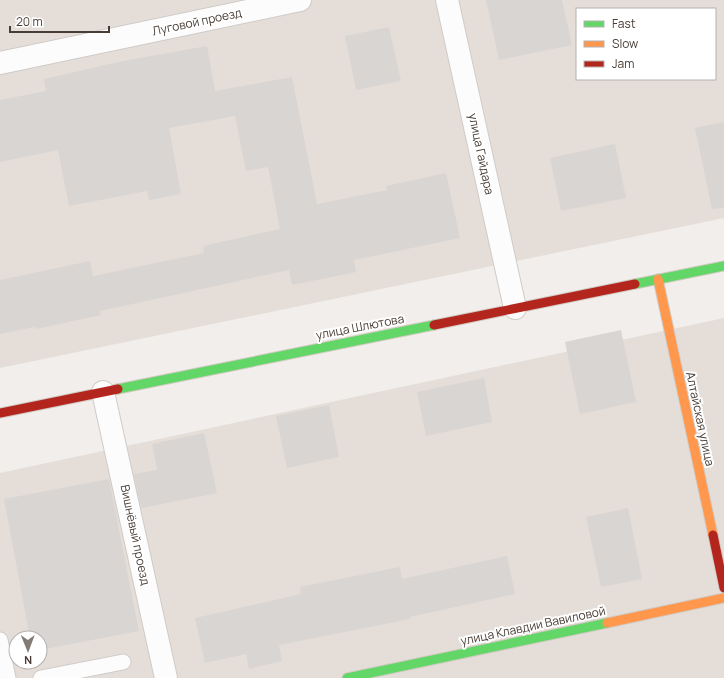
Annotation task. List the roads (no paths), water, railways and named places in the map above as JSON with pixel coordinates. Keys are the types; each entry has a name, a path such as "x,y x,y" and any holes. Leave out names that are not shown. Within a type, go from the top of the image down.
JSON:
{"main road":[{"name":"улица Шлютова","path":"0,413 724,266"},
{"name":"Алтайская улица","path":"658,279 724,588"},
{"name":"улица Клавдии Вавиловой","path":"347,678 724,598"}],"street":[{"name":"Луговой проезд","path":"0,63 300,0"},
{"name":"улица Гайдара","path":"447,0 515,308"},
{"name":"Вишнёвый проезд","path":"103,392 166,678"}],"lane":[{"path":"0,640 8,678"},
{"path":"41,678 123,662"}]}
